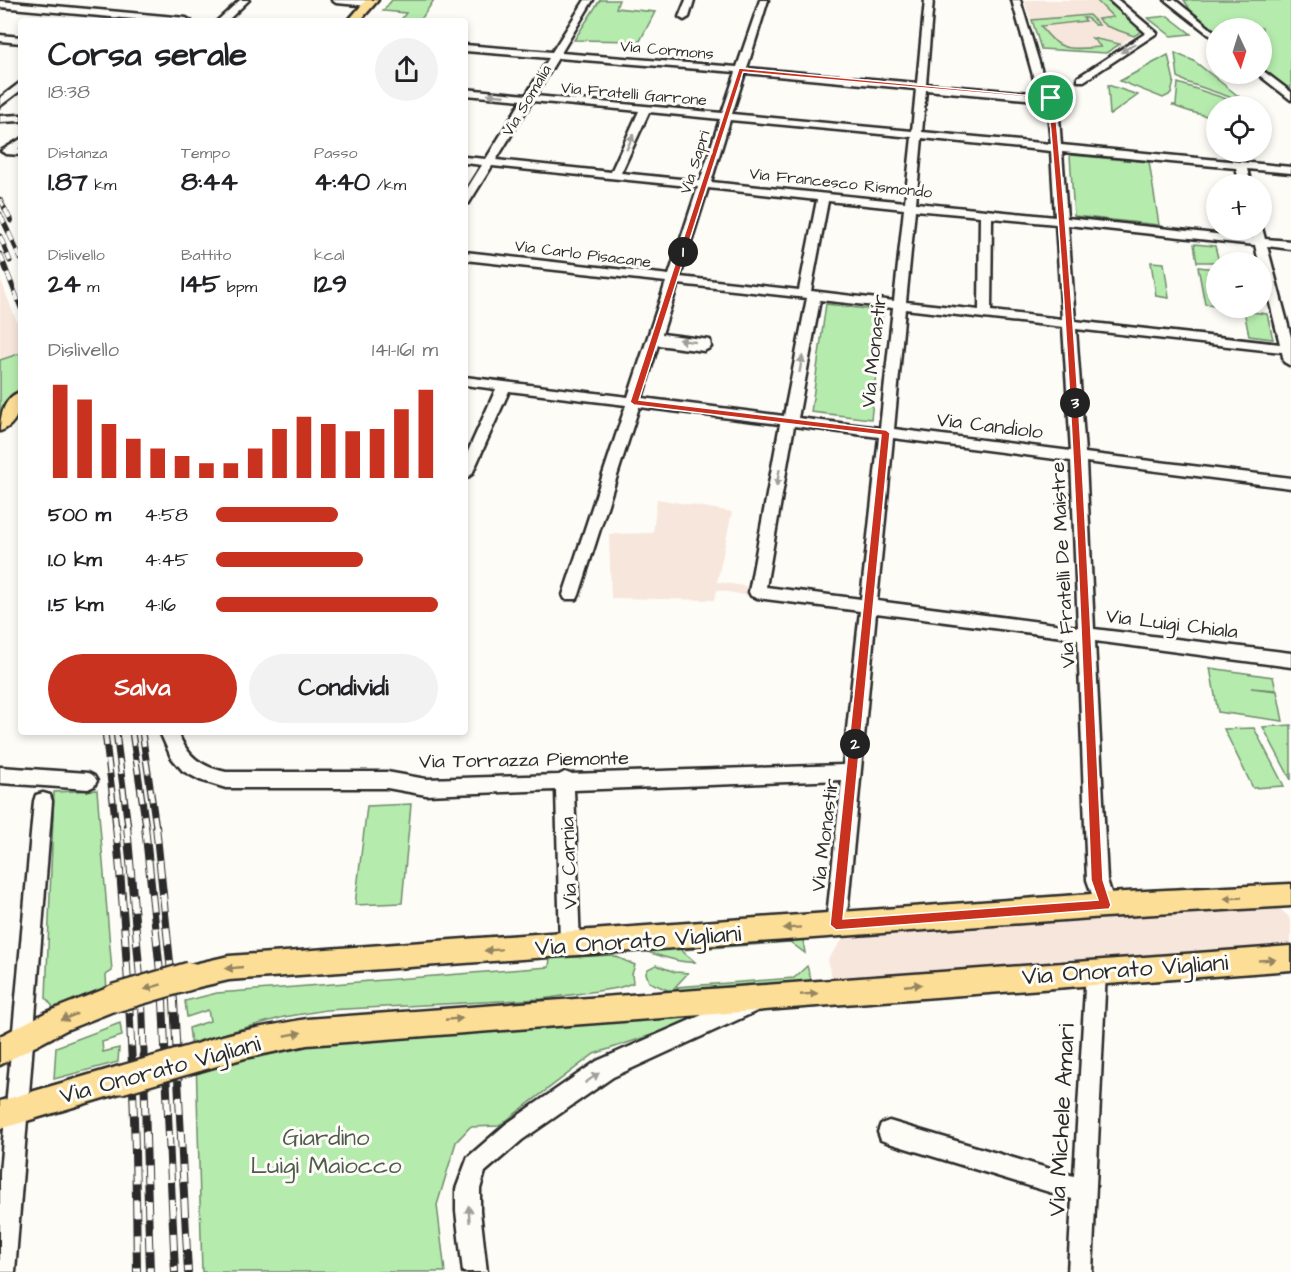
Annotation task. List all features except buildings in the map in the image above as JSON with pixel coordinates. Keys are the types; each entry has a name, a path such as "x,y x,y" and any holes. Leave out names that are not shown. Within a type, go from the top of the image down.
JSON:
{"main road":[{"path":"357,18 371,1"},
{"path":"0,425 18,401"},
{"path":"0,437 18,420"},
{"name":"Via Onorato Vigliani","path":"0,1050 57,1022 115,999 190,976 230,968 1105,905 1291,895"},
{"name":"Via Onorato Vigliani","path":"9,1112 245,1044 307,1032 547,1012 1291,958"}],"street":[{"path":"225,18 245,0"},
{"path":"336,0 371,1"},
{"name":"Via Somalia","path":"468,196 589,0"},
{"path":"684,16 690,0"},
{"name":"Via Cormons","path":"468,48 741,70 764,0"},
{"path":"917,135 929,0"},
{"path":"1016,0 1039,79 1051,98 1063,221"},
{"path":"1081,79 1152,33 1113,0"},
{"path":"1169,0 1180,4 1206,28"},
{"path":"0,2 144,18"},
{"path":"102,18 116,6"},
{"path":"0,38 18,40"},
{"path":"741,70 1051,98"},
{"name":"Via Sapri","path":"570,595 741,70"},
{"path":"1272,81 1291,97"},
{"path":"0,90 18,89"},
{"path":"0,102 18,89"},
{"name":"Via Fratelli Garrone","path":"468,92 1291,170"},
{"path":"615,175 645,109"},
{"path":"0,119 18,118"},
{"name":"Via Monastir","path":"836,925 917,135"},
{"path":"18,143 6,151 18,152"},
{"name":"Via Francesco Rismondo","path":"468,160 823,196 909,207 1206,232"},
{"path":"1240,164 1242,174"},
{"path":"823,196 789,421 757,592 869,608"},
{"path":"985,315 986,214"},
{"name":"Via Fratelli De Maistre","path":"1063,221 1078,458 1097,880 1105,905"},
{"name":"Via Francesco Rismondo","path":"1272,239 1290,244"},
{"path":"1260,240 1290,354"},
{"name":"Via Carlo Pisacane","path":"468,256 1070,324 1290,354"},
{"name":"Via Candiolo","path":"468,381 1291,483"},
{"path":"468,467 504,386"},
{"name":"Via Luigi Chiala","path":"869,608 1087,633 1291,660"},
{"name":"Via Torrazza Piemonte","path":"171,739 188,766 197,772 226,780 387,780 426,787 565,780 853,772"},
{"path":"0,775 88,781"},
{"name":"Via Carnia","path":"565,780 570,945"},
{"path":"3,1272 9,1112 24,1038 43,801"},
{"name":"Via Michele Amari","path":"1080,1272 1096,971"},
{"path":"475,1272 468,1189 476,1165 514,1132 605,1069 763,998"},
{"path":"890,1132 1084,1191"}],"shaded area":[{"path":"1024,0 1106,0 1142,31 1106,53 1041,49"},
{"path":"0,278 18,325 18,354 0,360"},
{"path":"657,499 732,512 717,582 751,587 750,596 717,590 714,600 611,598 609,534 653,533"},
{"path":"1277,906 1291,922 1291,941 1286,946 833,984 828,959 850,930"}],"green space":[{"path":"392,0 434,0 422,18 402,18 406,13 383,11"},
{"path":"600,0 619,0 616,8 655,12 640,41 574,40"},
{"path":"1096,0 1106,0 1142,31 1134,36 1106,26 1098,19 1113,17"},
{"path":"1184,0 1291,0 1291,91 1272,76 1272,18 1206,18 1206,24 1191,11"},
{"path":"1089,15 1099,25 1083,18 1086,21 1041,26 1054,41 1067,47 1101,47 1092,38 1120,44 1106,53 1041,49 1032,20"},
{"path":"1168,16 1191,34 1171,36 1148,18"},
{"path":"1175,53 1194,61 1206,71 1206,84 1223,84 1238,96 1227,96 1178,77"},
{"path":"1168,55 1174,81 1171,94 1163,98 1120,81"},
{"path":"1178,83 1218,96 1206,96 1206,116 1172,105 1176,105"},
{"path":"1108,85 1138,95 1110,115"},
{"path":"1070,155 1149,162 1159,225 1074,216"},
{"path":"1194,244 1215,246 1216,252 1206,252 1206,262 1197,262"},
{"path":"1151,262 1164,263 1169,298 1156,296"},
{"path":"1198,267 1206,268 1205,304"},
{"path":"826,304 883,311 871,419 811,412"},
{"path":"1245,318 1268,318 1273,339 1249,336"},
{"path":"18,354 18,390 0,411 0,360"},
{"path":"1210,668 1273,677 1276,690 1251,688 1277,691 1283,721 1218,712"},
{"path":"1291,725 1291,780 1263,727"},
{"path":"1254,728 1284,786 1253,788 1224,729"},
{"path":"97,790 112,971 106,975 107,993 57,1012 46,998 54,792"},
{"path":"411,804 402,903 355,905 367,806"},
{"path":"802,934 805,953 790,942 681,950 695,962 689,962 640,950"},
{"path":"612,955 635,965 632,974 633,983 618,988 542,999 326,1010 284,1017 191,1043 189,1028 210,1021 208,1010 187,1017 185,1001 217,993 549,967 550,958"},
{"path":"656,965 675,972 688,973 675,987 794,978 807,966 813,986 672,992 649,982 646,973 648,969"},
{"name":"Giardino Luigi Maiocco","path":"763,998 594,1054 499,1126 470,1127 456,1142 437,1205 445,1272 202,1272 196,1058 245,1044"},
{"path":"120,1023 122,1036 102,1042 103,1052 119,1048 118,1062 54,1079 56,1047"}],"railway":[{"path":"0,199 11,221"},
{"path":"0,214 18,253"},
{"path":"0,236 10,261"},
{"path":"0,254 18,300"},
{"path":"105,735 116,827"},
{"path":"116,735 128,827"},
{"path":"132,735 146,827"},
{"path":"142,735 156,827"},
{"path":"116,826 131,1049 137,1272"},
{"path":"127,826 142,1001 150,1272"},
{"path":"145,826 163,1001 175,1272"},
{"path":"156,826 174,1001 188,1272"}],"route":[{"path":"741,70 1051,98 1063,227 1078,453 1097,880 1105,905 836,925 886,433 634,402 741,70"}]}
